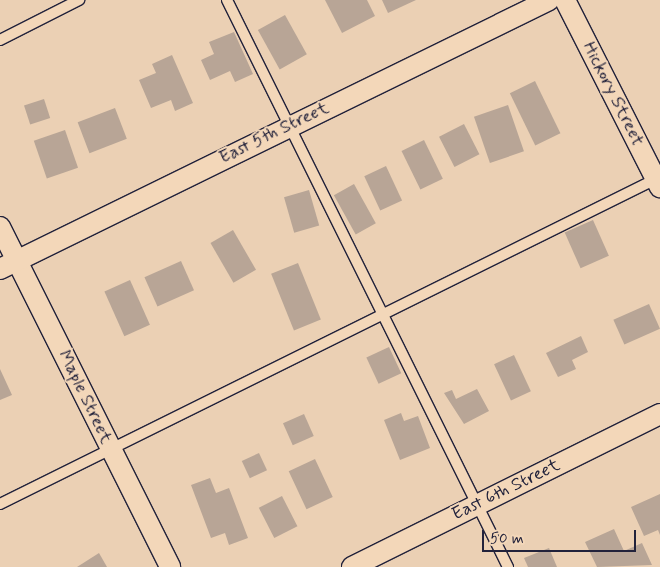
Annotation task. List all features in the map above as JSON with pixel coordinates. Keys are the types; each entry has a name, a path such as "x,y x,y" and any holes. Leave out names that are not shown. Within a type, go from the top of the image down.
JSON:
{"street":[{"name":"East 5th Street","path":"8,265 290,125 549,0"},
{"name":"Hickory Street","path":"565,0 658,183"},
{"name":"Maple Street","path":"0,228 8,265 110,448 170,567"},
{"name":"East 6th Street","path":"352,567 660,414"}],"lane":[{"path":"0,40 79,0"},
{"path":"227,0 508,567"},
{"path":"0,504 382,314 658,183"}],"building":[{"path":"325,0 367,0 375,16 342,33"},
{"path":"382,0 416,0 388,13"},
{"path":"285,15 307,54 280,69 258,30"},
{"path":"234,32 253,74 235,82 230,71 210,80 201,60 214,54 209,42"},
{"path":"172,55 193,103 175,111 171,100 151,108 139,80 156,73 152,64"},
{"path":"535,81 560,133 535,145 510,93"},
{"path":"44,99 50,118 30,125 24,105"},
{"path":"508,105 524,151 490,163 474,117"},
{"path":"115,108 127,139 89,153 78,122"},
{"path":"464,124 479,154 454,167 439,137"},
{"path":"65,130 78,168 47,179 34,141"},
{"path":"424,140 443,179 420,190 402,151"},
{"path":"386,166 402,200 380,211 364,176"},
{"path":"354,184 376,223 356,235 334,195"},
{"path":"309,190 319,226 294,233 284,197"},
{"path":"593,220 609,256 581,268 565,233"},
{"path":"233,230 256,270 233,283 210,243"},
{"path":"181,261 194,290 157,307 144,277"},
{"path":"298,263 321,320 294,330 271,274"},
{"path":"130,280 150,325 124,336 104,291"},
{"path":"649,304 660,329 624,345 613,320"},
{"path":"581,336 588,352 572,360 576,369 558,377 546,353"},
{"path":"389,347 401,373 379,384 366,358"},
{"path":"514,355 531,391 511,401 494,364"},
{"path":"0,369 12,395 0,400"},
{"path":"477,389 489,411 464,424 444,393 452,390 456,399"},
{"path":"401,413 404,421 418,416 430,448 400,460 384,420"},
{"path":"304,414 314,436 293,445 283,423"},
{"path":"259,453 267,470 250,478 242,461"},
{"path":"315,459 333,497 306,509 289,471"},
{"path":"210,478 216,493 229,488 248,538 229,545 225,533 211,538 191,485"},
{"path":"660,494 660,535 658,530 644,536 631,507"},
{"path":"282,496 297,526 274,538 259,508"},
{"path":"614,529 624,551 642,543 652,565 597,567 585,542"},
{"path":"549,548 557,567 528,567 524,558"},
{"path":"99,553 107,567 77,567"}]}
